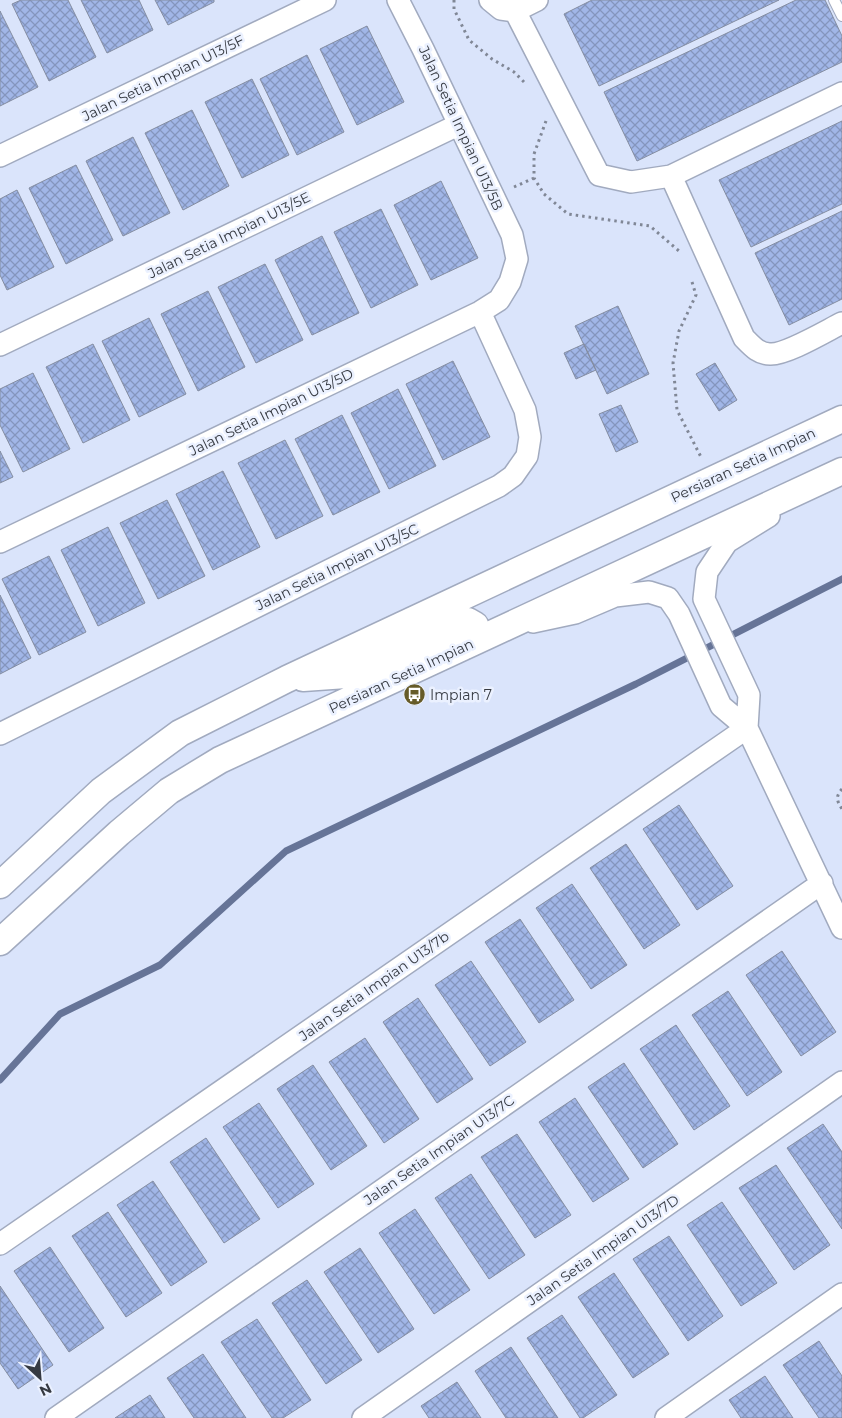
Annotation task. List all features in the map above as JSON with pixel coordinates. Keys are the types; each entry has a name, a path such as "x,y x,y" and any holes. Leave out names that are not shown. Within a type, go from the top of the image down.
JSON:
{"street":[{"name":"Jalan Setia Impian U13/5F","path":"0,156 325,0"},
{"name":"Jalan Setia Impian U13/5B","path":"398,0 424,49 458,125 512,235 517,259"},
{"path":"490,0 501,9 515,11 537,0"},
{"path":"515,11 600,176 631,182 671,176 842,93"},
{"name":"Jalan Setia Impian U13/5E","path":"0,345 458,125"},
{"path":"671,176 744,338 756,350 769,354 782,352 842,323"},
{"name":"Jalan Setia Impian U13/5D","path":"0,542 480,312 499,300 510,282 517,259"},
{"name":"Jalan Setia Impian U13/5C","path":"0,734 490,491 513,476 527,456 530,437 524,410 480,312"},
{"name":"Persiaran Setia Impian","path":"0,885 101,791 180,732 287,679 842,419"},
{"path":"747,728 749,695 704,599 707,572 727,542 842,471"},
{"name":"Persiaran Setia Impian","path":"0,942 119,833 169,791 220,760 842,471"},
{"path":"499,630 575,613 615,596 648,592 668,598 686,628 721,706 747,728 822,882 842,928"},
{"path":"287,679 346,675 421,642 456,622 468,621 475,625 474,632 465,646"},
{"name":"Jalan Setia Impian U13/7b","path":"0,1244 747,728"},
{"path":"0,926 119,833"},
{"name":"Jalan Setia Impian U13/7C","path":"56,1418 822,882"},
{"name":"Jalan Setia Impian U13/7D","path":"363,1418 842,1082"},
{"path":"666,1418 842,1294"}],"lane":[{"path":"834,0 842,16"}],"path":[{"path":"454,0 454,9 469,40 492,59 514,72 527,85"},
{"path":"545,114 546,123 534,154 534,178 544,194 568,214 650,226 685,256"},
{"path":"692,280 696,295 679,331 673,363 677,410 713,479"},
{"path":"842,790 838,794 837,800 842,809"}],"building":[{"path":"21,0 68,0 96,57 49,81 12,4"},
{"path":"81,0 139,0 153,30 107,53"},
{"path":"155,0 214,0 214,2 168,25"},
{"path":"592,0 779,0 599,86 564,14"},
{"path":"796,0 825,0 842,36 842,62 637,161 604,92"},
{"path":"0,11 38,87 0,106"},
{"path":"367,26 404,102 357,125 320,49"},
{"path":"307,55 344,132 297,155 260,79"},
{"path":"252,79 289,155 242,178 205,102"},
{"path":"192,110 229,186 183,210 145,133"},
{"path":"842,121 842,204 751,247 719,180"},
{"path":"133,137 170,213 123,236 86,161"},
{"path":"76,165 113,240 66,264 29,188"},
{"path":"441,181 478,258 431,280 394,205"},
{"path":"17,190 54,267 7,290 0,275 0,199"},
{"path":"381,209 418,285 371,308 334,232"},
{"path":"842,211 842,299 789,325 755,253"},
{"path":"322,236 359,313 312,335 275,260"},
{"path":"265,264 303,340 256,363 218,287"},
{"path":"208,291 245,367 198,391 161,314"},
{"path":"618,306 649,374 607,394 575,326"},
{"path":"149,318 186,394 139,417 102,341"},
{"path":"93,344 130,420 83,443 46,367"},
{"path":"584,344 596,370 576,379 564,353"},
{"path":"453,361 490,437 443,460 406,384"},
{"path":"715,363 737,400 719,411 696,374"},
{"path":"33,373 70,449 23,472 0,425 0,389"},
{"path":"398,389 436,466 389,489 351,413"},
{"path":"621,405 638,442 616,452 599,414"},
{"path":"342,415 380,492 333,515 295,439"},
{"path":"285,440 323,516 276,539 238,463"},
{"path":"0,451 13,477 0,483"},
{"path":"223,471 260,547 213,570 176,494"},
{"path":"167,500 205,576 158,599 120,523"},
{"path":"108,527 145,603 98,626 61,550"},
{"path":"49,556 86,632 39,655 2,579"},
{"path":"0,595 31,658 0,674"},
{"path":"679,805 733,886 697,910 643,829"},
{"path":"626,844 680,925 644,949 590,868"},
{"path":"572,884 627,965 591,989 536,908"},
{"path":"520,919 574,1000 539,1023 485,942"},
{"path":"782,951 836,1032 801,1056 746,975"},
{"path":"471,961 526,1042 490,1066 435,985"},
{"path":"728,991 782,1072 747,1096 692,1015"},
{"path":"418,998 473,1079 437,1103 383,1022"},
{"path":"676,1025 730,1106 694,1130 640,1049"},
{"path":"365,1038 419,1119 384,1143 329,1062"},
{"path":"624,1063 678,1144 643,1168 588,1087"},
{"path":"313,1065 367,1146 331,1170 277,1089"},
{"path":"575,1098 629,1179 593,1202 539,1122"},
{"path":"259,1103 314,1184 278,1208 223,1127"},
{"path":"823,1124 842,1152 842,1229 787,1148"},
{"path":"517,1134 571,1215 535,1238 481,1157"},
{"path":"206,1138 260,1219 224,1243 170,1162"},
{"path":"776,1165 830,1245 794,1270 739,1188"},
{"path":"471,1174 525,1255 489,1279 435,1198"},
{"path":"153,1181 207,1262 171,1286 117,1205"},
{"path":"722,1202 777,1283 741,1306 687,1225"},
{"path":"415,1209 470,1290 434,1314 379,1233"},
{"path":"108,1212 162,1293 126,1317 72,1236"},
{"path":"669,1236 723,1316 688,1341 633,1259"},
{"path":"50,1247 104,1328 69,1352 14,1271"},
{"path":"360,1248 414,1329 378,1353 324,1272"},
{"path":"614,1273 669,1354 633,1378 578,1297"},
{"path":"307,1280 362,1360 326,1384 272,1303"},
{"path":"0,1286 53,1365 18,1389 0,1363"},
{"path":"562,1315 617,1395 583,1418 580,1418 527,1338"},
{"path":"257,1319 311,1400 283,1418 272,1418 221,1342"},
{"path":"819,1341 842,1376 842,1418 819,1418 783,1365"},
{"path":"511,1347 558,1418 506,1418 475,1371"},
{"path":"203,1354 246,1418 194,1418 167,1378"},
{"path":"765,1376 793,1418 741,1418 729,1400"},
{"path":"457,1382 481,1418 429,1418 421,1406"},
{"path":"150,1395 165,1418 115,1418"}],"waterway":[{"path":"0,1080 60,1014 160,965 286,851 636,684 842,579"}],"place":[{"name":"Impian 7","path":"414,695"}]}
